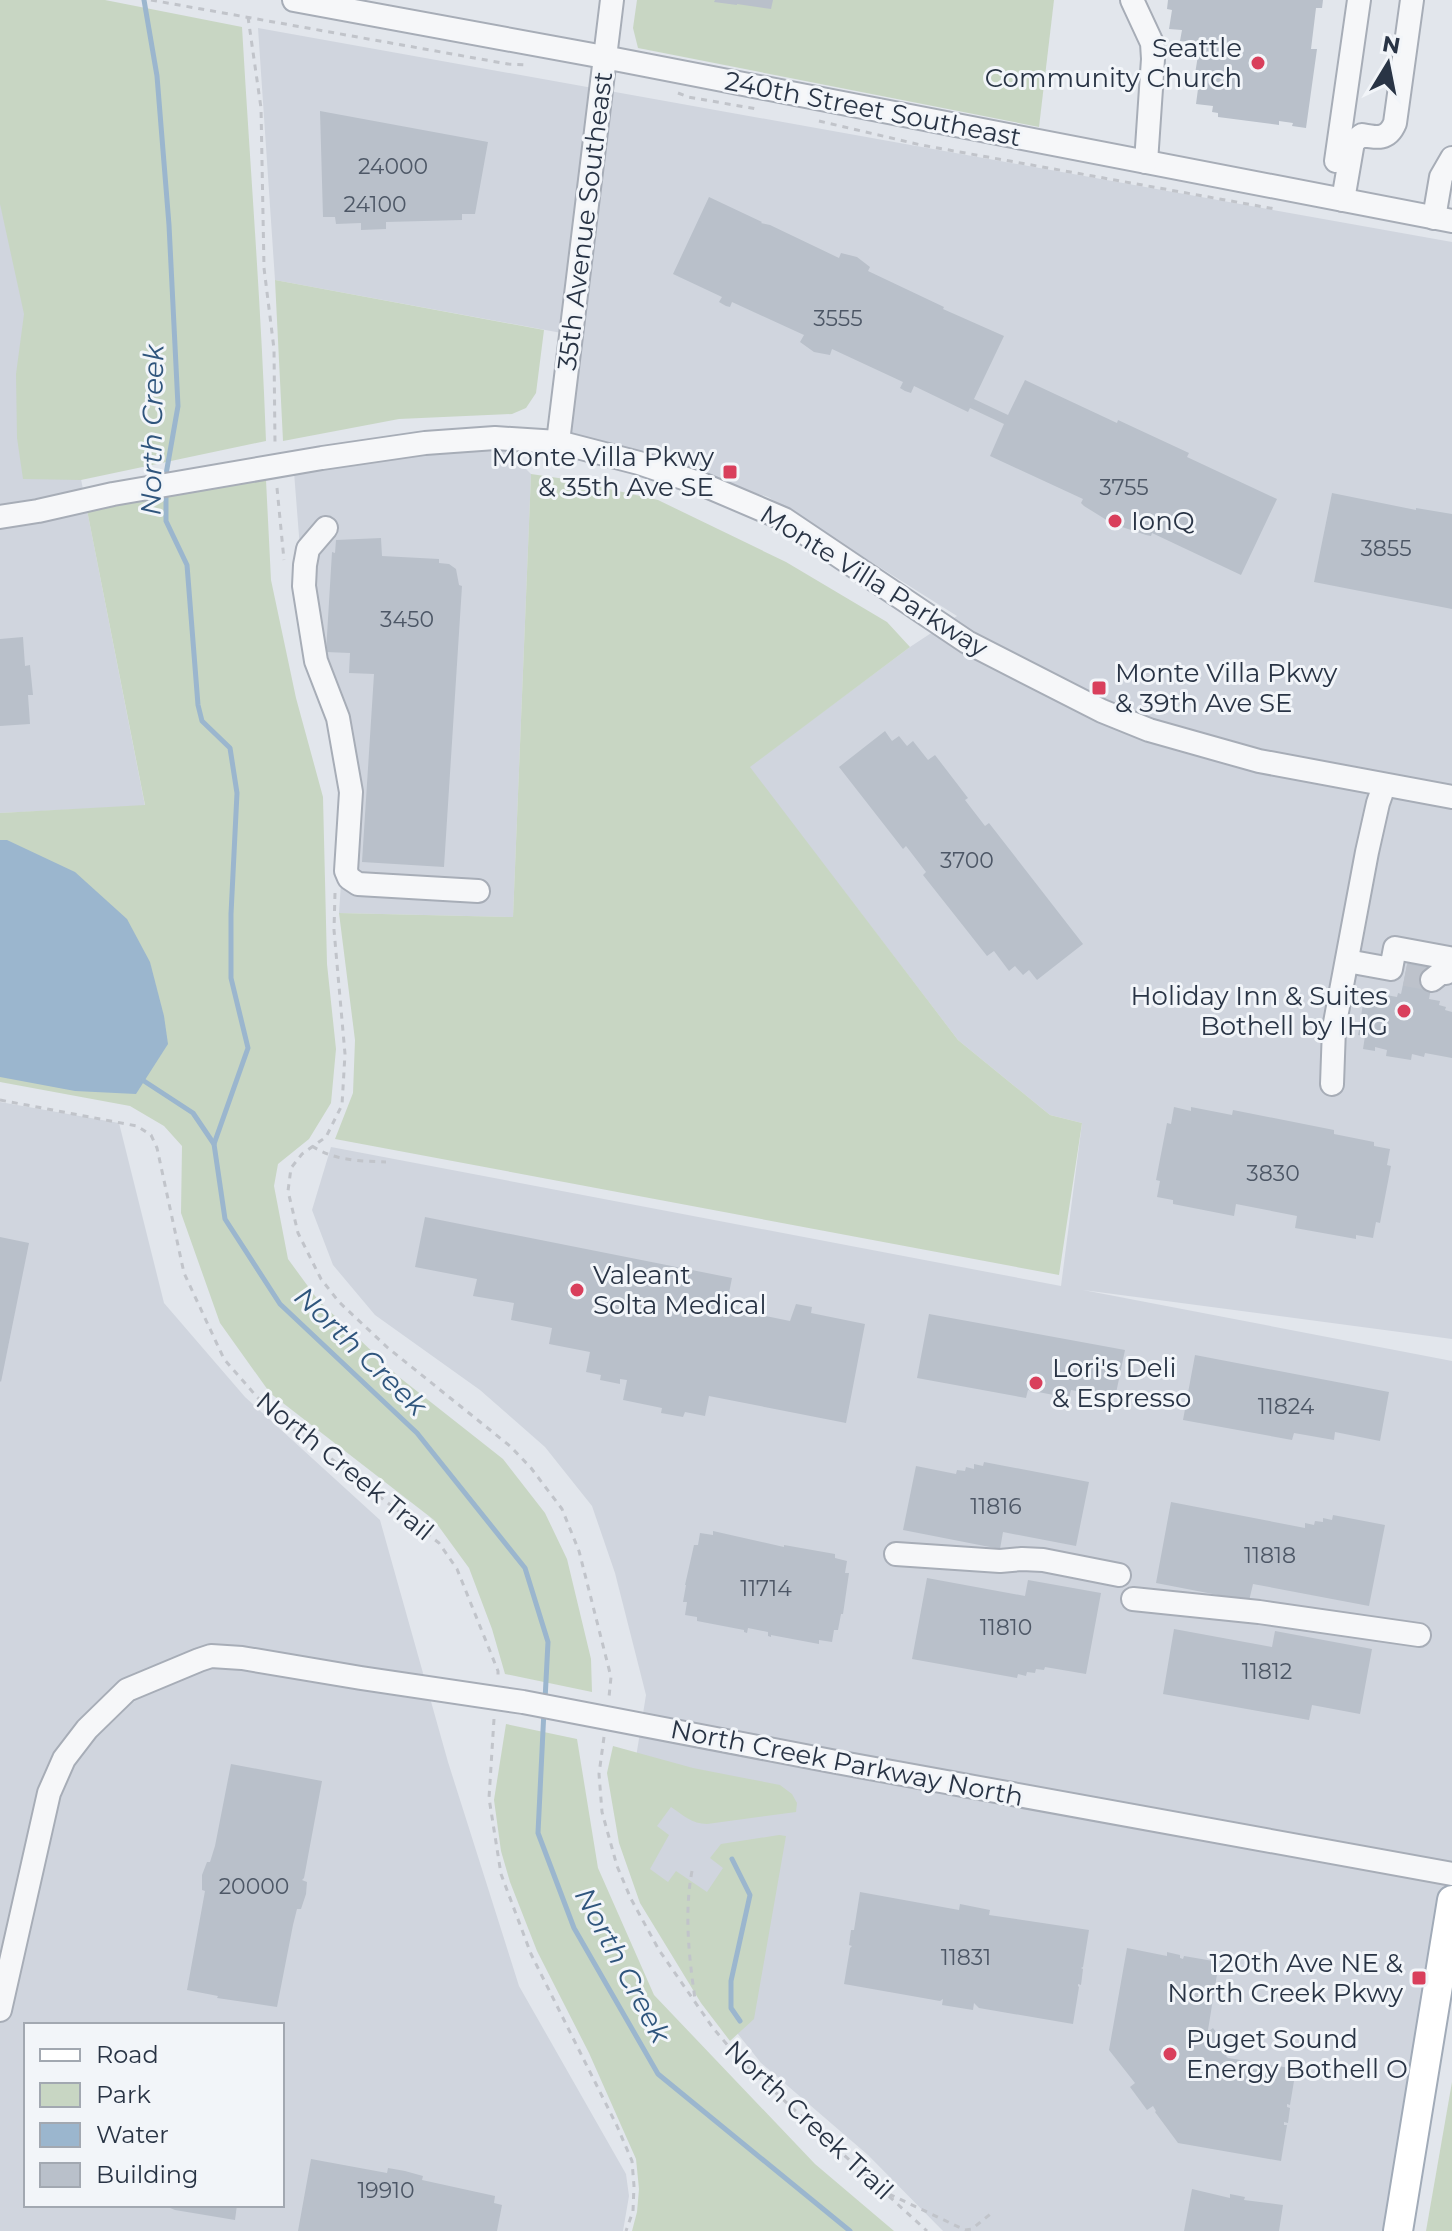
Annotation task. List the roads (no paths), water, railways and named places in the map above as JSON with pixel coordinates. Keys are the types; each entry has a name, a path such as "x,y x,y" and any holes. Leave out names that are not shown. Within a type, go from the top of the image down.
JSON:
{"main road":[{"path":"1398,2231 1452,1900"}],"street":[{"name":"35th Avenue Southeast","path":"558,442 612,0"},
{"path":"1132,0 1152,43 1146,162"},
{"path":"1337,198 1359,0"},
{"path":"1337,198 1353,142 1362,135 1379,138 1387,135 1395,123 1412,0"},
{"name":"240th Street Southeast","path":"305,1 1443,220"},
{"path":"1443,220 1441,177 1452,158"},
{"name":"Monte Villa Parkway","path":"0,517 113,494 425,443 495,438 558,442 704,485 784,519 967,642 1102,711 1149,730 1259,761 1452,797"},
{"path":"326,528 308,549 304,586 316,661 338,718 345,746 351,792 346,871 349,878 358,884 478,891"},
{"path":"1332,1084 1334,1028 1378,803 1384,786"},
{"path":"1347,961 1398,972 1395,948 1449,958 1446,973 1442,972 1432,980"},
{"path":"896,1554 1000,1561 1043,1560 1119,1575"},
{"path":"1133,1599 1259,1612 1419,1635"},
{"name":"North Creek Parkway North","path":"0,2010 49,1793 64,1759 87,1729 127,1690 211,1656 242,1658 523,1702 1452,1874"}],"water":[{"path":"0,840 7,840 75,872 127,919 150,962 168,1044 136,1094 75,1091 0,1077"}],"waterway":[{"name":"North Creek","path":"144,0 157,76 169,225 178,406 165,480"},
{"name":"North Creek","path":"166,490 166,521 187,565 198,705 202,721 230,748 237,793 231,978 248,1048 214,1144 225,1219 280,1304 417,1433 525,1568 548,1642 545,1700"},
{"path":"144,1081 193,1113 214,1144"},
{"name":"North Creek","path":"544,1710 538,1833 574,1928 658,2074 850,2231"},
{"path":"732,1859 750,1895 731,1981 731,2008 740,2021"}],"tunnel":[{"path":"1405,975 1432,980"}],"place":[{"name":"Seattle Community Church","path":"1258,63"},
{"name":"Monte Villa Pkwy & 35th Ave SE","path":"730,472"},
{"name":"IonQ","path":"1115,521"},
{"name":"Monte Villa Pkwy & 39th Ave SE","path":"1099,688"},
{"name":"Holiday Inn & Suites Bothell by IHG","path":"1404,1011"},
{"name":"Valeant Solta Medical","path":"577,1290"},
{"name":"Lori's Deli & Espresso","path":"1036,1383"},
{"name":"120th Ave NE & North Creek Pkwy","path":"1419,1978"},
{"name":"Puget Sound Energy Bothell O","path":"1170,2054"}]}
